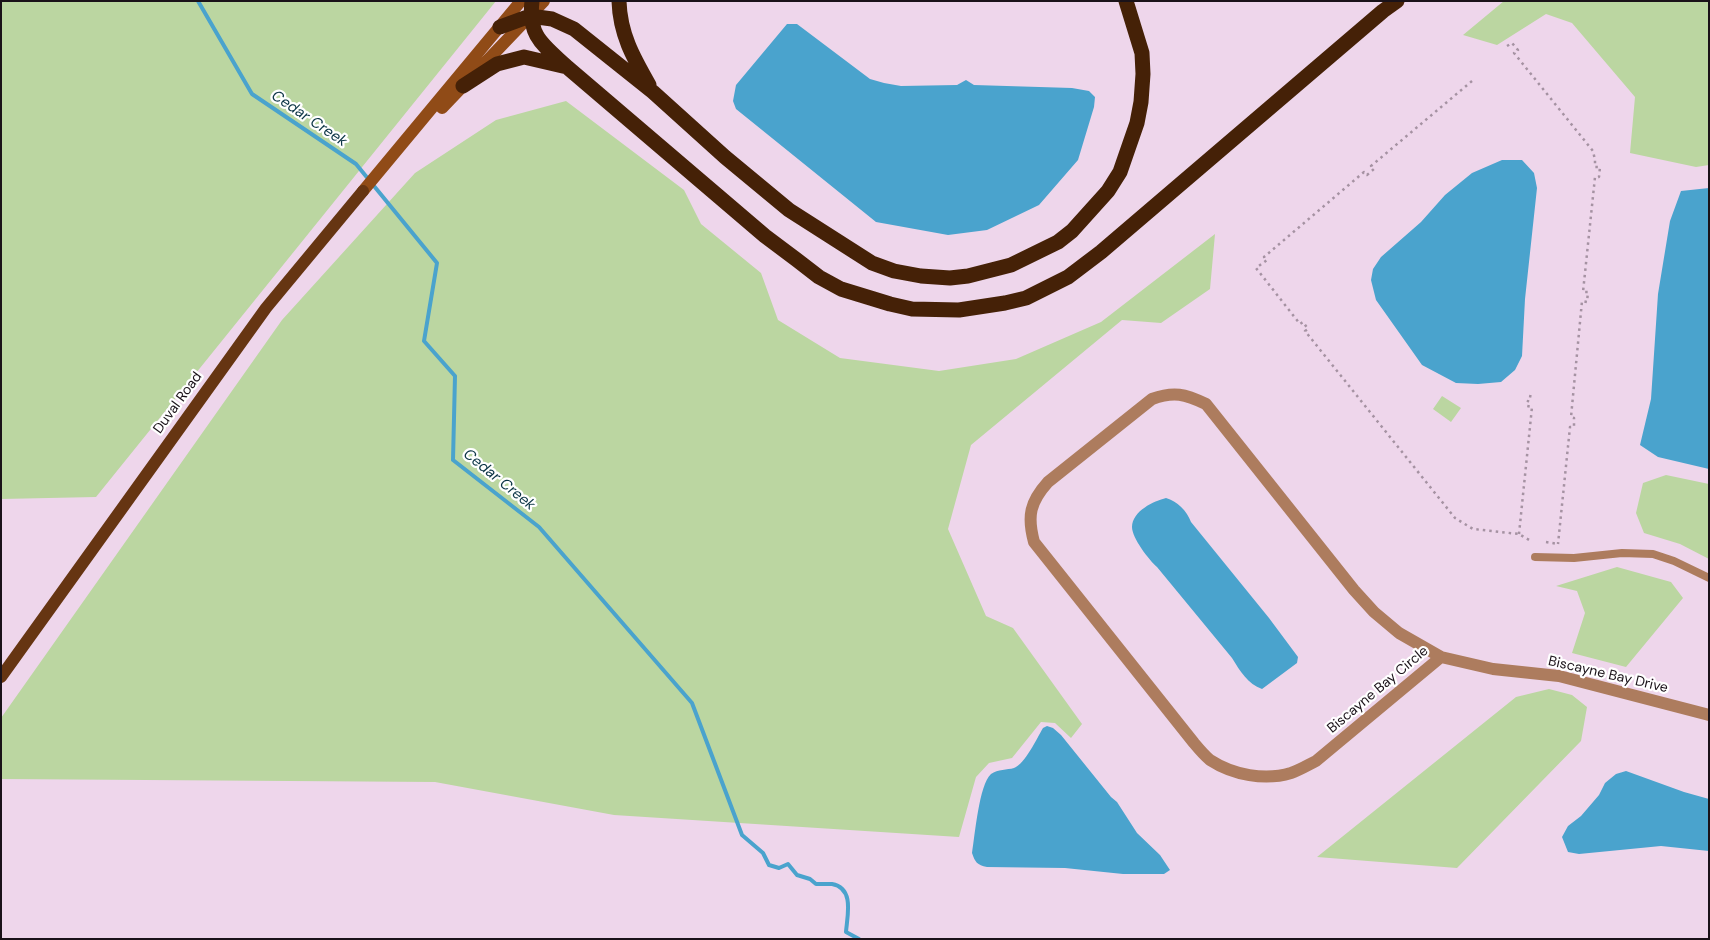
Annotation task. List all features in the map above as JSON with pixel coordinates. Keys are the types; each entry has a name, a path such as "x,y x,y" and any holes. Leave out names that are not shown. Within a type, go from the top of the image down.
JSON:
{"highway":[{"path":"619,1 620,14 630,52 653,92"},
{"path":"531,8 574,29 653,92 725,157 789,210 865,259 894,271 921,276 950,278 968,276 1012,265 1058,242 1072,231 1108,191 1120,172 1138,123 1143,74 1142,53 1126,1"},
{"path":"531,8 533,32 567,67 765,236 820,277 841,289 890,304 912,308 959,310 1026,298 1068,277 1101,252 1397,1"},
{"path":"500,27 531,8"},
{"path":"463,86 498,64 524,57 567,67"}],"main road":[{"path":"391,156 521,1"},
{"path":"391,156 416,135 463,86 531,8 544,1"},
{"name":"Duval Road","path":"1,677 266,308 391,156"}],"street":[{"name":"Biscayne Bay Circle","path":"1165,394 1190,396 1206,404 1354,590 1374,612 1399,632 1441,657 1316,761 1292,773 1271,777 1249,775 1228,770 1209,759 1194,743 1034,542 1030,527 1031,509 1038,494 1048,482 1152,399 1165,394"},
{"name":"Biscayne Bay Drive","path":"1441,657 1493,669 1559,676 1709,715"}],"lane":[{"path":"1535,557 1574,558 1622,553 1653,554 1709,578"}],"path":[{"path":"1507,46 1512,43 1518,50 1514,53 1593,151 1596,160 1595,167 1600,167 1599,177 1594,177 1583,292 1588,292 1586,302 1582,302 1571,417 1574,418 1574,428 1570,427 1558,544"},
{"path":"1472,81 1371,166 1374,169 1367,175 1364,172 1264,257 1267,260 1256,268 1300,324 1304,322 1308,329 1305,331 1455,518 1473,530 1519,534 1531,540"},
{"path":"1519,534 1532,407 1527,406 1529,396 1534,397"}],"green space":[{"path":"1,1 496,1 96,497 1,499"},
{"path":"1504,1 1709,1 1709,165 1696,167 1630,153 1635,97 1572,23 1546,14 1497,45 1463,35"},
{"path":"566,101 684,190 701,224 761,273 778,320 840,358 939,371 1016,359 1101,322 1215,234 1210,289 1161,323 1122,320 971,445 948,529 986,616 1013,628 1082,724 1071,738 1055,723 1041,722 1012,758 989,763 976,777 959,837 614,815 435,782 1,779 1,718 282,320 415,173 496,120"},
{"path":"1442,396 1461,408 1451,422 1433,409"},
{"path":"1666,475 1709,484 1709,559 1680,544 1644,533 1636,513 1643,483"},
{"path":"1617,567 1671,582 1683,598 1626,667 1572,653 1585,613 1577,591 1556,586"},
{"path":"1549,689 1572,695 1587,707 1581,741 1457,868 1317,857 1516,697"}],"water":[{"path":"787,24 797,24 870,79 884,83 901,86 957,85 966,80 974,85 1072,88 1089,91 1095,97 1094,107 1078,160 1039,205 987,230 948,235 876,222 736,109 733,101 736,85"},
{"path":"1502,160 1522,160 1534,173 1537,188 1525,299 1522,356 1515,370 1501,382 1456,383 1422,365 1376,300 1371,280 1373,269 1381,257 1421,222 1445,195 1472,173"},
{"path":"1709,188 1709,469 1658,457 1640,445 1651,399 1658,294 1670,221 1681,191"},
{"path":"1166,498 1174,501 1184,510 1191,522 1298,657 1297,663 1262,689 1253,684 1238,668 1232,658 1138,543 1132,527 1136,516 1150,504"},
{"path":"1047,726 1053,728 1061,735 1117,802 1137,833 1160,855 1170,870 1164,874 1123,874 1065,868 987,867 977,863 972,853 983,788 987,780 994,772 1018,766 1043,728"},
{"path":"1626,771 1709,799 1709,851 1661,846 1579,854 1568,852 1562,837 1568,826 1581,816 1599,795 1605,783 1616,774"}],"waterway":[{"name":"Cedar Creek","path":"198,1 252,94 356,164 437,263 424,341 455,376 453,460 539,527 692,703 742,835 763,853 769,865 779,868 788,864 797,875 810,879 816,884 832,884 844,891 848,904 846,932 859,939"}]}
